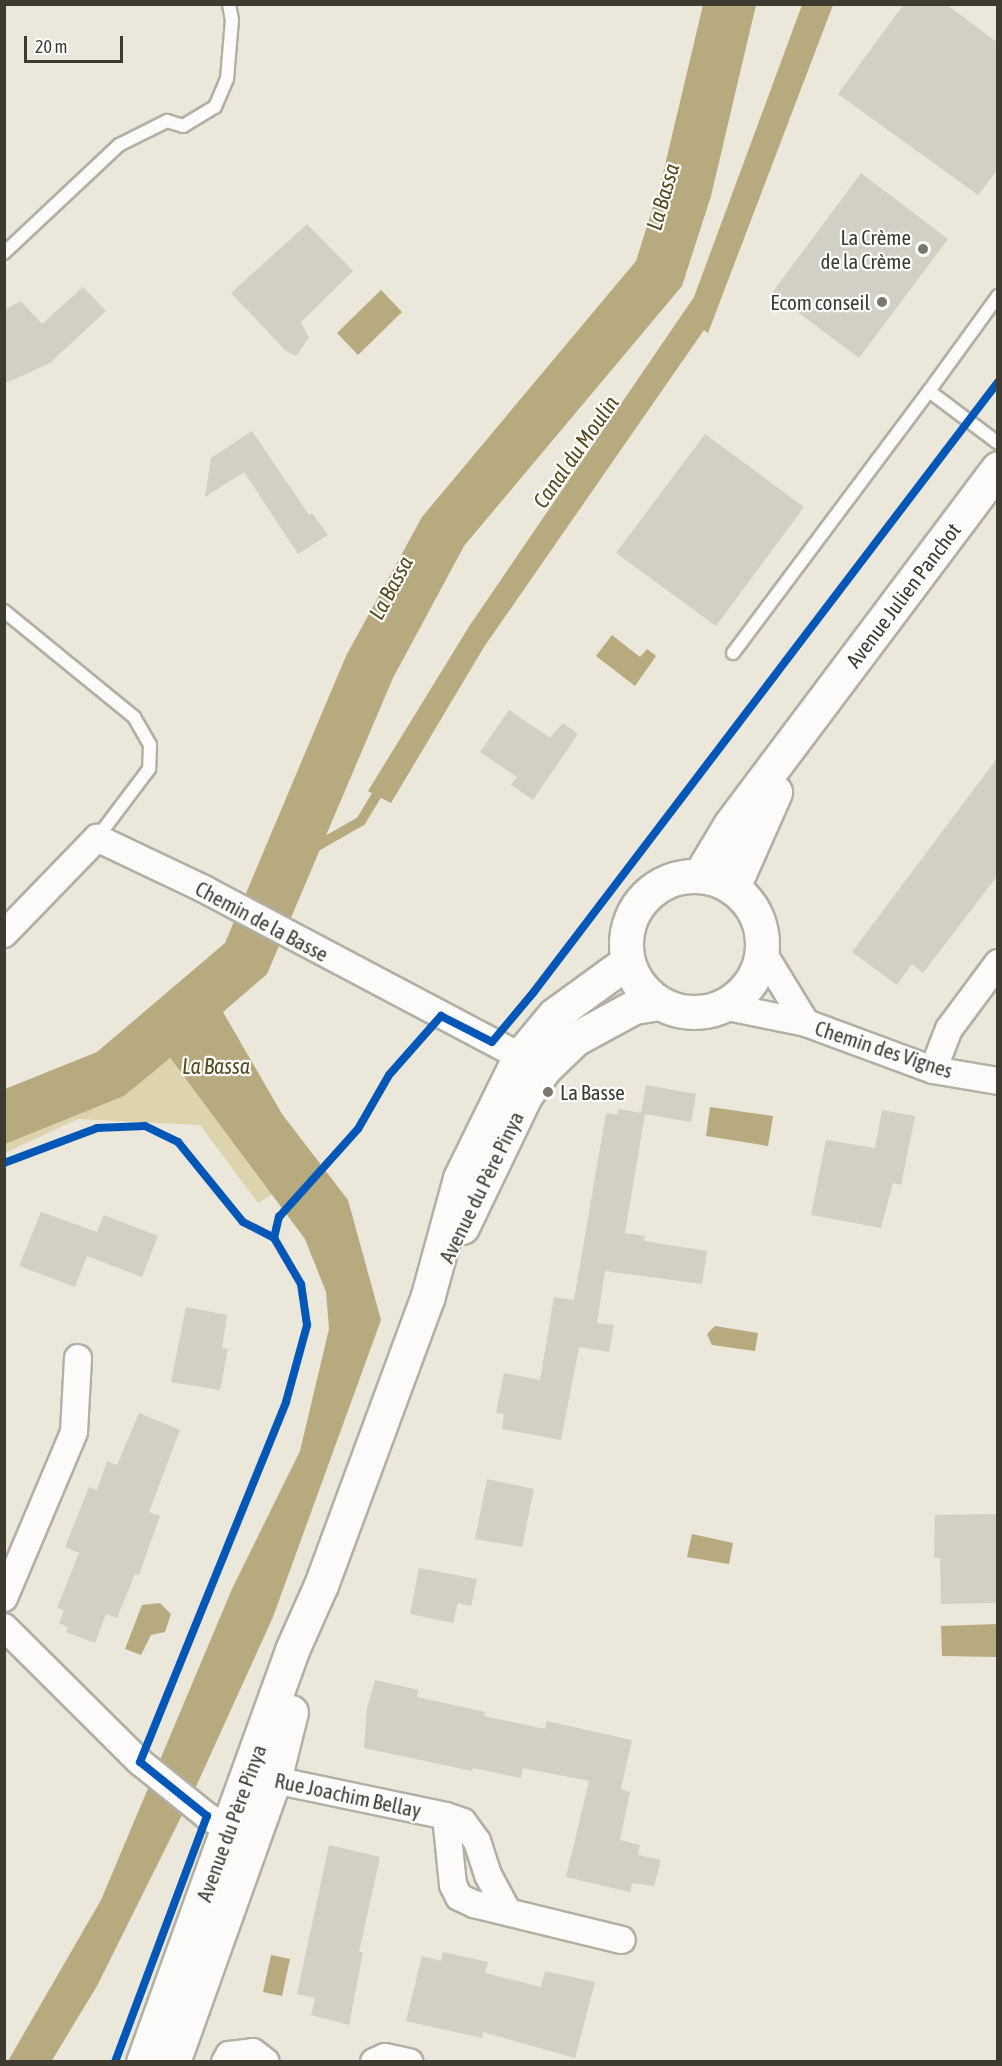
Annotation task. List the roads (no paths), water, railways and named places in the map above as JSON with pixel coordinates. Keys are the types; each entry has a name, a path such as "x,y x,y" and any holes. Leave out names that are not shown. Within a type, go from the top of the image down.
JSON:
{"main road":[{"name":"Avenue Julien Panchot","path":"700,875 730,825 809,723 998,468"},
{"name":"Avenue Julien Panchot","path":"733,887 753,834 809,723"},
{"path":"700,875 733,887 756,915 762,951 756,974 742,993 723,1006 690,1012 658,1003 644,992 627,962 625,940 630,919 641,900 657,885 678,877 700,875"},
{"name":"Avenue du Père Pinya","path":"158,2060 229,1830 262,1777 292,1650 321,1585 427,1299 525,1096 532,1062 554,1015 627,962"},
{"name":"Avenue du Père Pinya","path":"532,1062 634,1007 658,1003"}],"street":[{"name":"Chemin de la Basse","path":"97,838 204,889 532,1062"},
{"path":"4,934 97,838"},
{"name":"Chemin des Vignes","path":"762,951 806,1023"},
{"path":"933,1070 949,1029 998,963"},
{"name":"Chemin des Vignes","path":"723,1006 806,1023 933,1070 998,1081"},
{"path":"4,1598 74,1432 78,1358"},
{"path":"4,1627 140,1762 229,1830"},
{"name":"Rue Joachim Bellay","path":"262,1777 446,1816 463,1822 477,1841 488,1875 508,1912"},
{"name":"Rue Joachim Bellay","path":"446,1816 453,1885 459,1897 508,1912 622,1940"},
{"path":"225,2061 229,2055 253,2052 266,2061"},
{"path":"374,2061 385,2057 409,2061"}],"lane":[{"path":"4,252 119,145 167,121 183,126 215,107 227,79 232,20 229,4"},
{"path":"734,653 998,296"},
{"path":"928,391 998,443"},
{"path":"4,611 134,717 150,745 149,769 97,838"}],"water":[{"name":"La Bassa","path":"703,5 756,5 711,196 682,286 464,546 393,678 267,974 223,1012 282,1114 348,1200 381,1320 273,1617 194,1791 97,1986 51,2062 8,2061 101,1900 232,1589 300,1451 329,1329 326,1292 305,1239 170,1058 124,1096 5,1144 5,1089 97,1052 225,943 346,656 422,517 636,261 661,182"},
{"path":"802,5 833,5 708,333 704,330 484,647 391,803 368,791 470,625 694,297"},
{"path":"381,290 402,312 358,355 337,333"},
{"path":"612,635 640,657 647,649 656,656 635,686 596,656"},
{"path":"710,1107 773,1116 768,1146 706,1136"},
{"path":"715,1326 758,1333 755,1351 712,1345 707,1334"},
{"path":"692,1534 733,1543 729,1564 687,1557"},
{"path":"160,1603 171,1614 165,1632 151,1635 141,1655 125,1649 142,1605"},
{"path":"997,1624 997,1657 942,1656 941,1626"},
{"path":"271,1955 290,1959 282,1996 263,1992"}],"waterway":[{"name":"Canal du Moulin","path":"312,849 361,821 384,783"}],"place":[{"name":"La Crème de la Crème","path":"923,249"},
{"name":"Ecom conseil","path":"882,302"},
{"name":"La Basse","path":"548,1092"}]}
